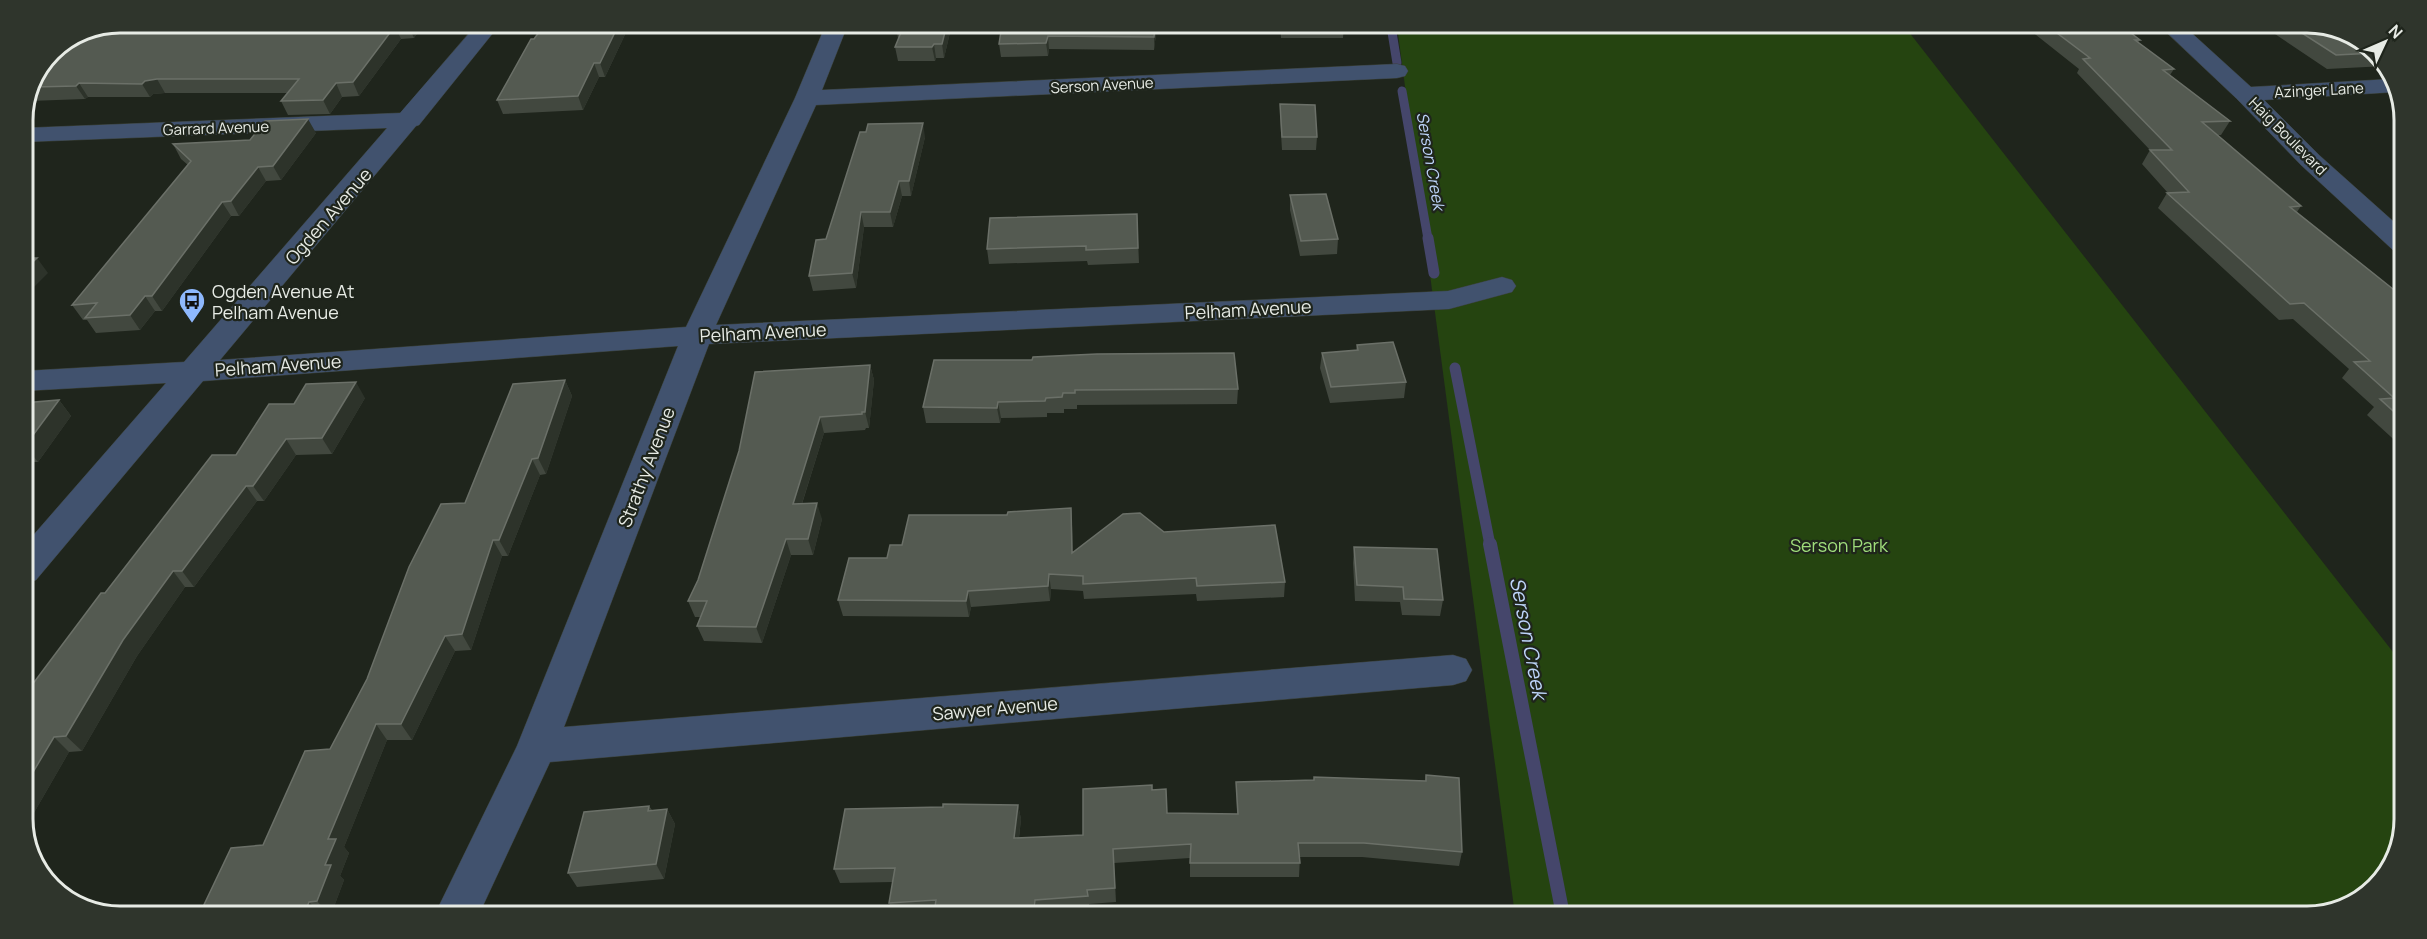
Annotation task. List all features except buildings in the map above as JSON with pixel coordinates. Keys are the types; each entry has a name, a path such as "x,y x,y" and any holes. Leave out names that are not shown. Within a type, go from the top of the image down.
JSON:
{"street":[{"name":"Ogden Avenue","path":"33,559 410,120 482,33"},
{"name":"Strathy Avenue","path":"461,906 537,746 697,335 807,98 833,33"},
{"name":"Haig Boulevard","path":"2179,33 2245,94 2310,160 2394,236"},
{"name":"Serson Avenue","path":"807,98 1397,71"},
{"name":"Azinger Lane","path":"2245,94 2387,86"},
{"name":"Garrard Avenue","path":"33,135 410,120"},
{"name":"Pelham Avenue","path":"33,380 697,335 1449,300 1502,286"},
{"name":"Sawyer Avenue","path":"537,746 1453,670"}],"green space":[{"name":"Serson Park","path":"1398,33 1910,33 2394,653 2394,819 2389,847 2376,872 2355,891 2329,903 2307,906 1514,906"}],"waterway":[{"name":"Serson Creek","path":"1392,33 1397,63"},
{"name":"Serson Creek","path":"1402,91 1428,239"},
{"name":"Serson Creek","path":"1428,238 1434,273"},
{"name":"Serson Creek","path":"1455,368 1490,545"},
{"name":"Serson Creek","path":"1490,544 1561,906"}],"place":[{"name":"Ogden Avenue At Pelham Avenue","path":"192,324"}]}
